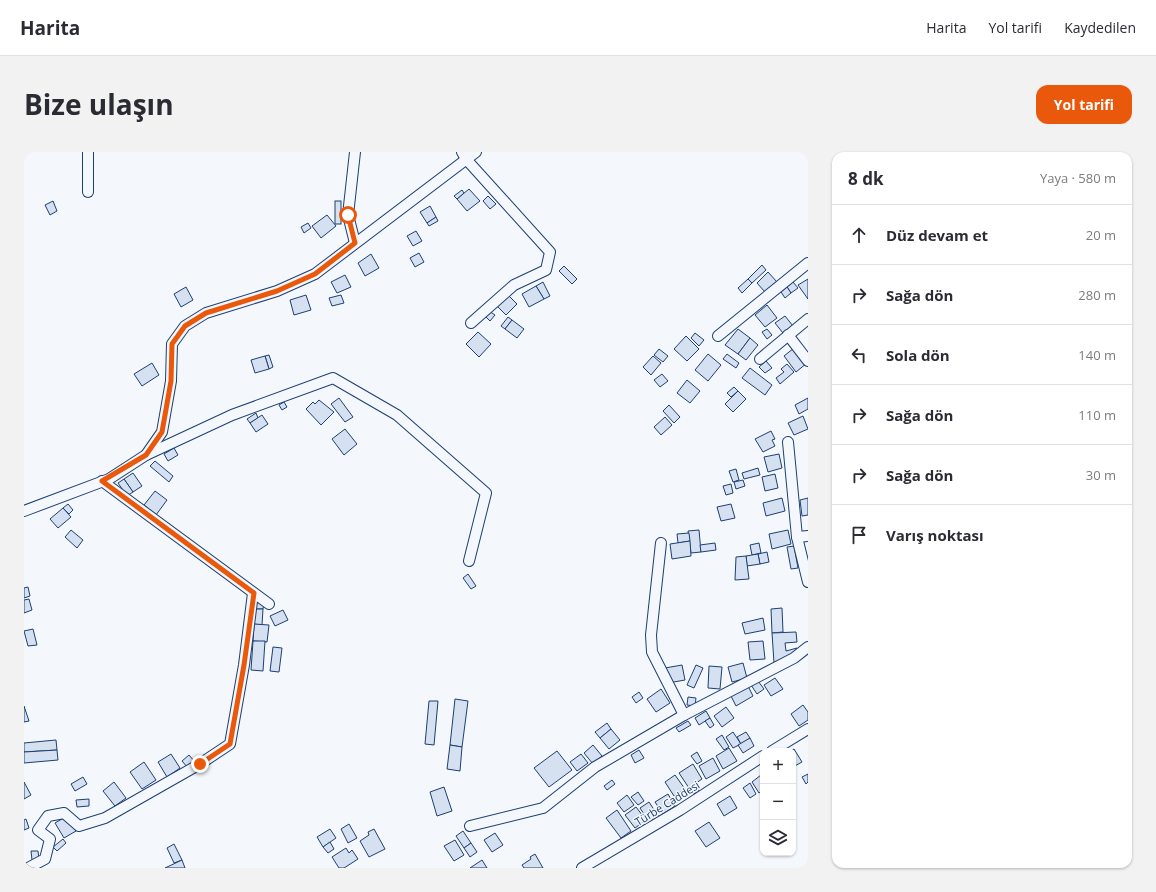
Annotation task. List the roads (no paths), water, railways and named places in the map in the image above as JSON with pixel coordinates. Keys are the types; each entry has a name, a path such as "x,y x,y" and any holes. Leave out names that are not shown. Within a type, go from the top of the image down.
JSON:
{"street":[{"path":"88,152 88,192"},
{"path":"354,152 348,215 355,243"},
{"path":"146,455 162,432 171,381 172,344 185,326 206,313 277,291 315,274 464,156 476,152"},
{"path":"464,156 550,252 546,270 514,285 471,323"},
{"path":"718,336 808,263"},
{"path":"760,359 808,319"},
{"path":"788,335 808,361"},
{"path":"24,511 102,481 146,455 232,415 333,378 397,415 486,493 469,561"},
{"path":"788,442 797,537 808,582"},
{"path":"102,481 269,604"},
{"path":"797,537 808,536"},
{"path":"661,543 650,635 652,652 684,715"},
{"path":"28,868 45,859 50,839 38,830 48,816 64,813 80,826 105,818 200,764 230,744 244,665 254,593"},
{"path":"470,826 544,808 595,767 684,715 794,658 808,646"},
{"path":"777,748 808,729"},
{"name":"Türbe Caddesi","path":"582,868 680,810 760,758"}]}
